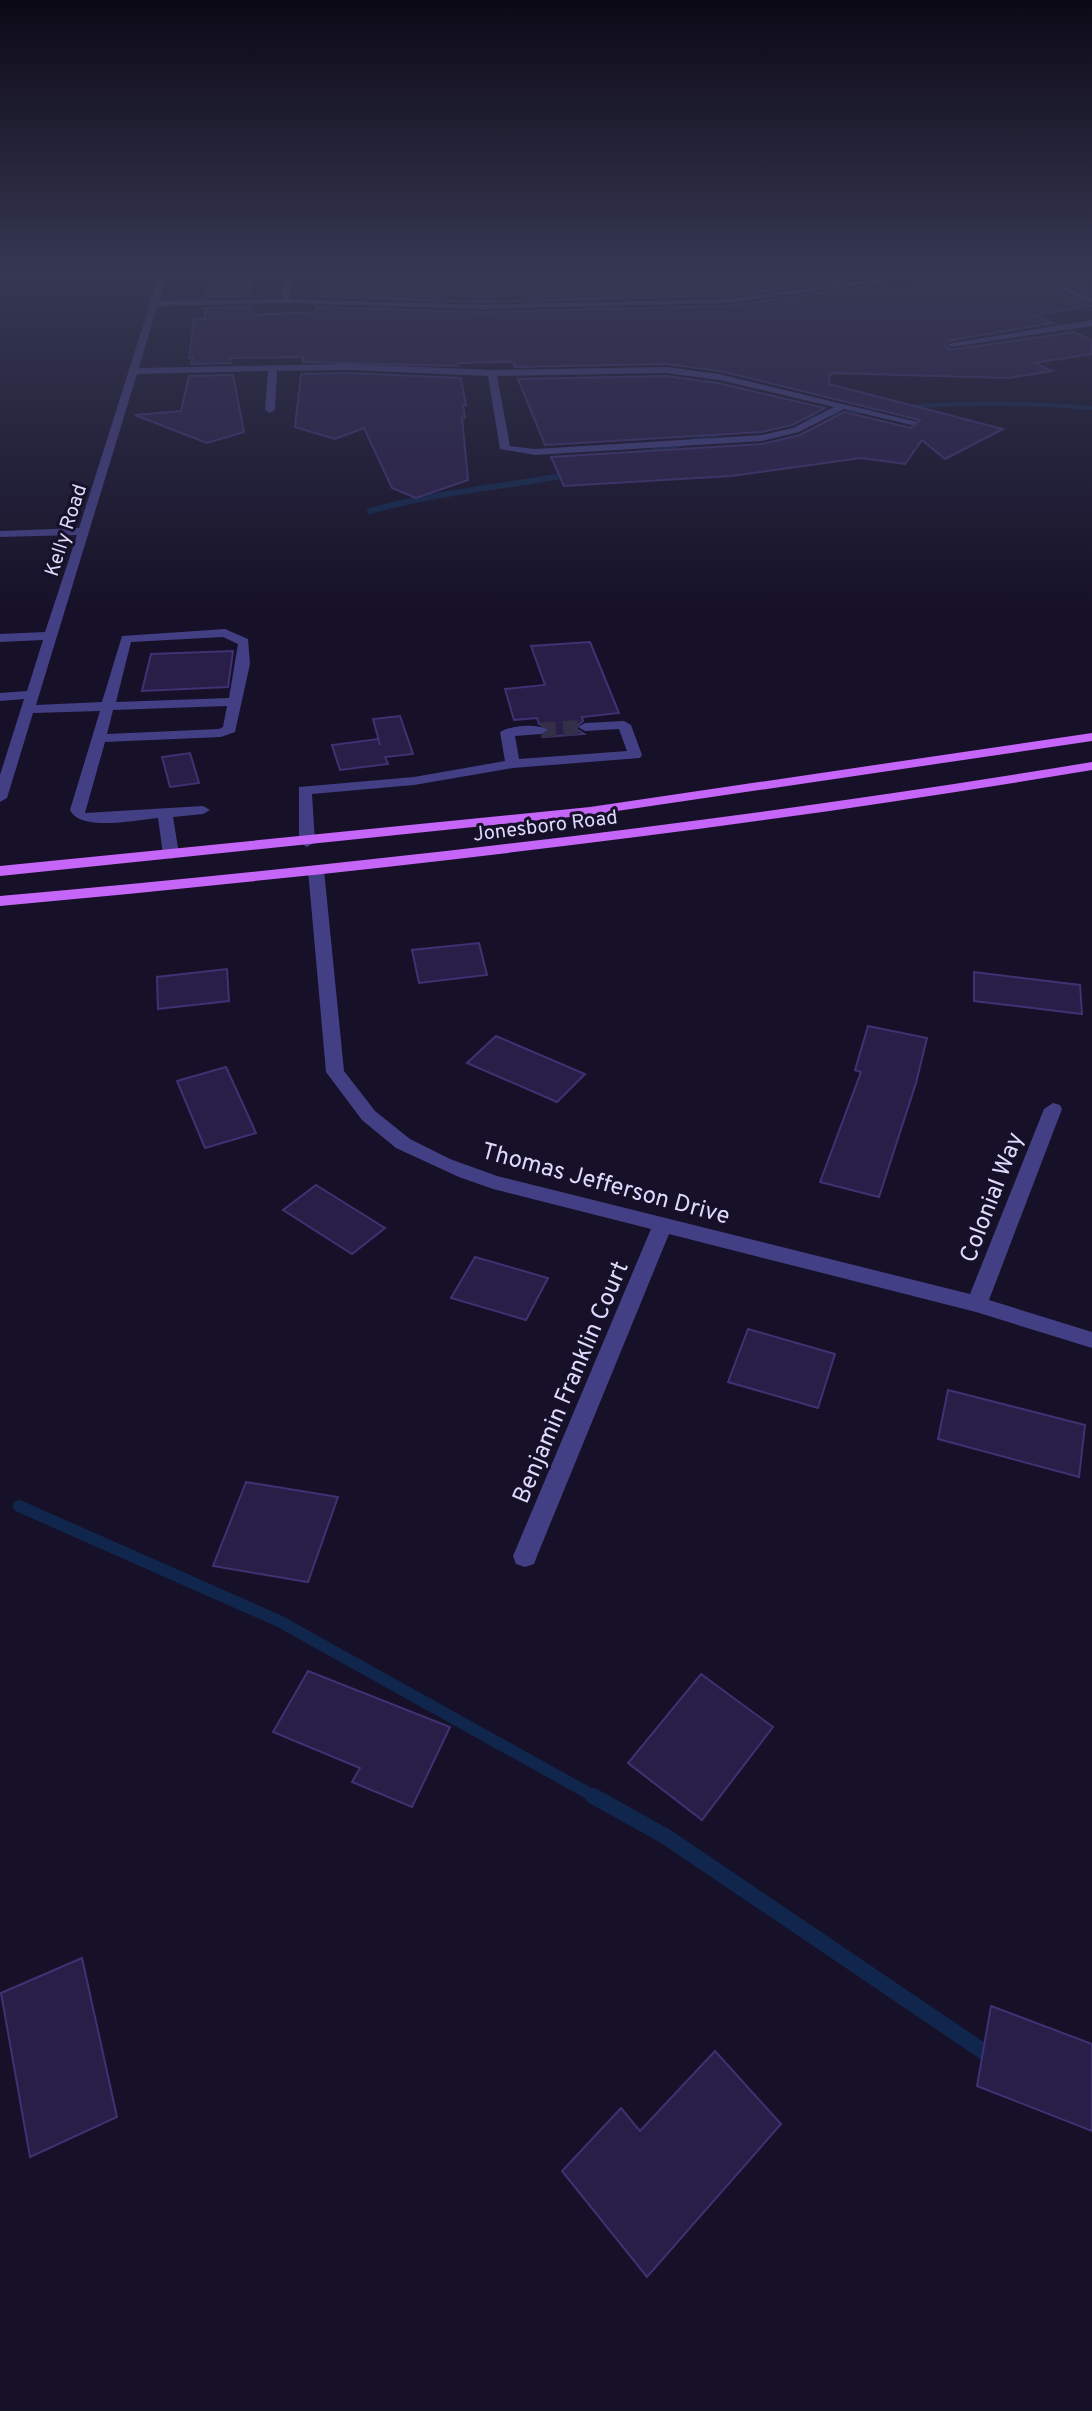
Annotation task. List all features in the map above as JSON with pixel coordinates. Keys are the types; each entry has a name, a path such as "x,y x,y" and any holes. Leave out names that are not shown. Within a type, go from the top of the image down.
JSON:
{"main road":[{"name":"Jonesboro Road","path":"0,871 590,811 1092,737"},
{"name":"Jonesboro Road","path":"0,901 316,870 669,830 1092,766"}],"street":[{"name":"Kelly Road","path":"0,798 131,385"},
{"path":"270,410 272,385"},
{"path":"494,385 505,449 535,452 762,438 796,430 843,406"},
{"path":"751,385 912,422"},
{"path":"0,534 83,531"},
{"path":"99,738 221,733 230,729 233,702 245,655 244,642 225,633 126,639 77,810 86,819 203,810"},
{"path":"0,638 50,636"},
{"path":"0,697 32,695"},
{"path":"27,709 233,702"},
{"path":"307,842 304,790 414,781 513,764 635,755 624,725 585,727"},
{"path":"513,764 507,732 541,730"},
{"path":"165,813 171,854"},
{"name":"Thomas Jefferson Drive","path":"316,870 335,1072 353,1099 392,1138 428,1159 493,1182 977,1304 1092,1340"},
{"name":"Colonial Way","path":"977,1304 1053,1109"},
{"name":"Benjamin Franklin Court","path":"525,1556 662,1227"}],"building":[{"path":"187,385 235,385 244,432 207,443 135,415 181,411"},
{"path":"300,385 462,385 466,405 463,405 465,418 462,418 468,480 416,498 392,488 364,428 335,439 295,427"},
{"path":"520,385 724,385 825,408 792,425 762,432 545,445"},
{"path":"775,385 831,385 1003,429 945,459 922,440 905,464 861,458 731,476 564,486 551,457 762,444 800,435 844,412 911,428 920,420"},
{"path":"590,642 619,713 582,717 583,721 575,728 584,734 543,737 551,729 539,724 537,718 514,720 505,689 545,685 531,646"},
{"path":"233,651 228,687 142,691 151,654"},
{"path":"400,716 413,754 385,757 388,764 340,770 332,745 378,739 380,745 373,719"},
{"path":"190,753 199,783 170,787 162,757"},
{"path":"479,943 487,975 419,983 412,950"},
{"path":"227,969 229,1001 158,1009 157,977"},
{"path":"974,972 1080,985 1082,1014 974,1001"},
{"path":"868,1026 927,1038 916,1083 879,1197 820,1182 861,1072 855,1070"},
{"path":"496,1036 585,1074 557,1102 467,1063"},
{"path":"226,1067 256,1133 205,1148 177,1081"},
{"path":"316,1185 385,1228 352,1254 283,1210"},
{"path":"475,1257 548,1278 526,1320 451,1298"},
{"path":"748,1329 835,1354 818,1408 728,1382"},
{"path":"948,1390 1085,1425 1079,1477 938,1439"},
{"path":"246,1482 338,1497 308,1582 213,1566"},
{"path":"308,1671 450,1727 412,1807 352,1782 360,1768 273,1732"},
{"path":"701,1674 773,1727 702,1820 628,1763"},
{"path":"82,1958 117,2117 30,2157 1,1993"},
{"path":"991,2006 1092,2044 1092,2131 977,2086"},
{"path":"715,2051 781,2124 647,2277 562,2171 621,2108 640,2131"}],"waterway":[{"path":"793,420 868,410 942,405 1017,404 1092,408"},
{"path":"683,443 723,433"},
{"path":"638,455 683,443"},
{"path":"675,445 683,443"},
{"path":"370,511 445,494 572,474"},
{"path":"19,1506 279,1621 597,1798"},
{"path":"593,1796 665,1836 993,2058"}],"tunnel":[{"path":"541,730 585,727"}]}
